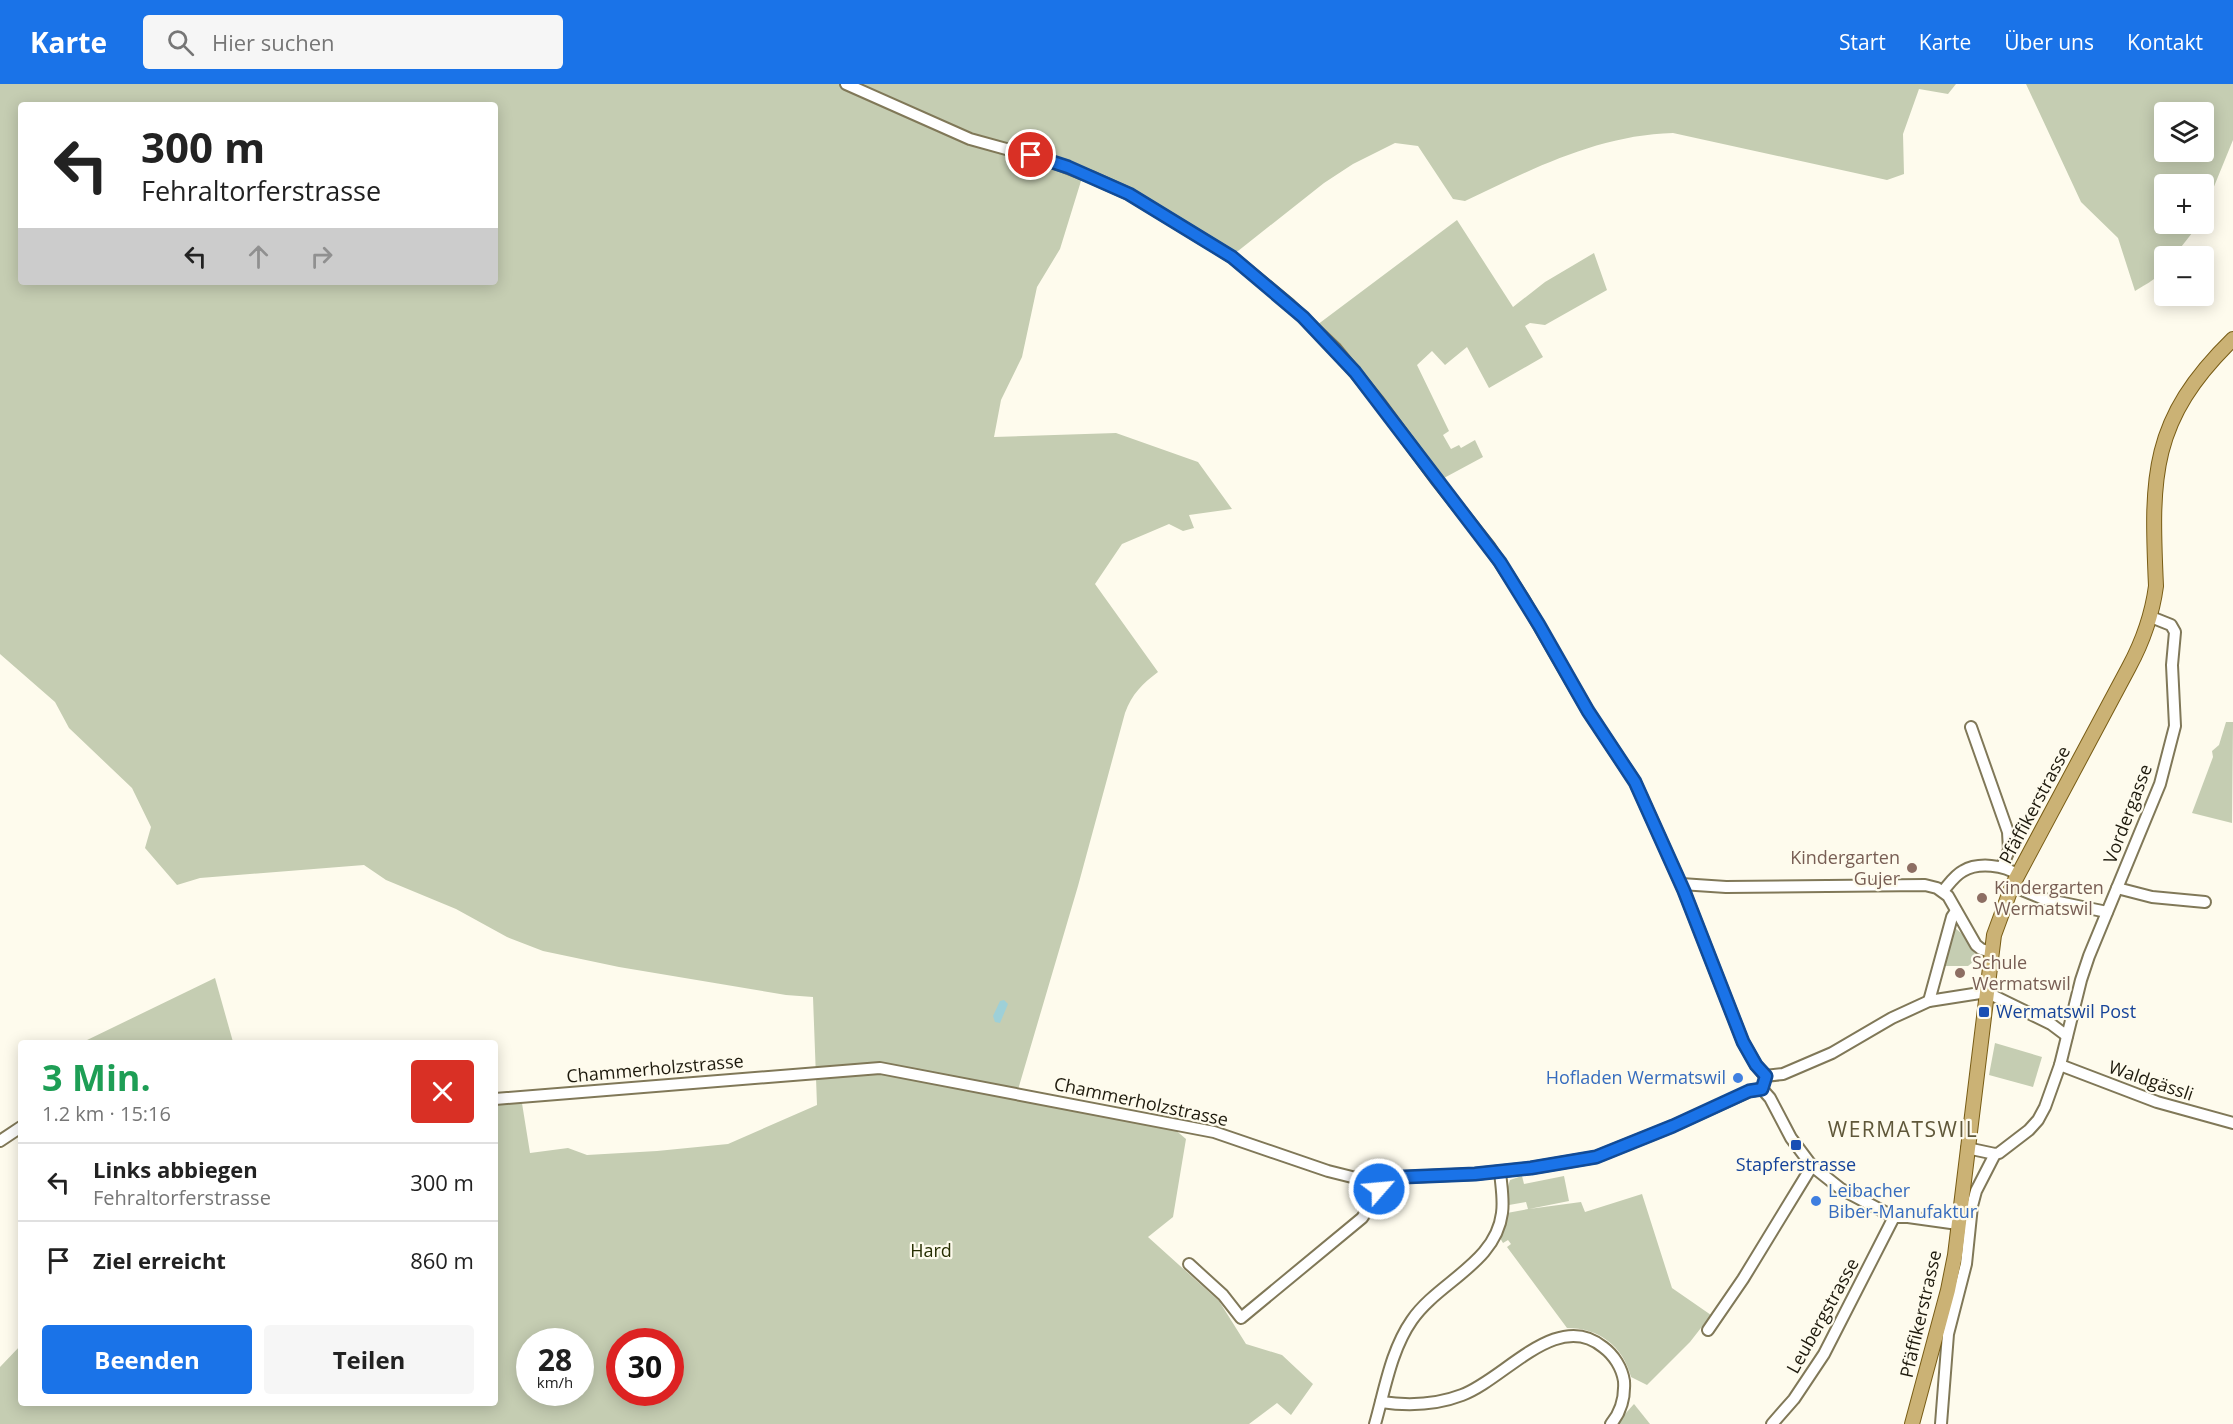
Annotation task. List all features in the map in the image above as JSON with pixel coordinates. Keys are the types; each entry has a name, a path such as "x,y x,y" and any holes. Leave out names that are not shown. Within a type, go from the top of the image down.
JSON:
{"main road":[{"name":"Pfäffikerstrasse","path":"1912,1424 1938,1330 1955,1256 1991,952 2000,916 2015,880 2139,649 2151,617 2156,586 2154,488 2164,441 2172,419 2187,393 2201,373 2233,339"}],"street":[{"path":"846,84 970,139 1050,161 1129,194 1232,257 1290,305 1335,348 1379,402 1500,562 1588,711 1635,782 1681,884 1743,1042 1752,1059 1766,1076"},
{"name":"Vordergasse","path":"1995,1154 2024,1135 2038,1120 2049,1097 2060,1065 2089,956 2160,784 2175,726 2172,665 2175,632 2171,625 2151,617"},
{"path":"1971,727 2008,832 2008,850 2002,867"},
{"path":"1943,891 1965,869 2002,867 2015,880 2044,900 2107,912"},
{"path":"1681,884 1726,887 1925,885 1943,891 1981,949 1991,952"},
{"path":"2117,888 2152,897 2205,902"},
{"path":"1929,1001 1956,910"},
{"path":"1950,924 1966,928"},
{"path":"1766,1076 1783,1074 1832,1053 1892,1018 1929,1001 1980,993 2051,1024 2067,1036"},
{"path":"2051,1024 2062,1021 2072,1014"},
{"name":"Waldgässli","path":"2060,1065 2168,1106 2233,1123"},
{"name":"Chammerholzstrasse","path":"498,1099 880,1068 1204,1130 1328,1171 1352,1177 1380,1178 1500,1172 1596,1157 1673,1126 1749,1091 1762,1089"},
{"path":"1766,1076 1762,1089 1770,1098 1791,1138 1812,1166 1841,1189 1894,1217 1958,1224"},
{"path":"0,1141 18,1129"},
{"path":"1941,1424 1948,1334 1966,1264 1971,1206 1976,1190 1995,1154 1967,1148"},
{"path":"1708,1330 1743,1279 1812,1166"},
{"path":"1375,1424 1397,1350 1412,1320 1432,1296 1479,1258 1496,1236 1503,1209 1500,1172"},
{"path":"1189,1264 1222,1295 1241,1318 1362,1218 1376,1197 1380,1178"},
{"name":"Leubergstrasse","path":"1772,1424 1794,1399 1824,1354 1894,1217"},
{"path":"1381,1402 1418,1405 1461,1396 1545,1343 1562,1336 1576,1335 1592,1339 1600,1344 1609,1351 1620,1367 1624,1397 1617,1416 1611,1424"}],"green space":[{"name":"Hard","path":"0,84 1956,84 1948,94 1919,89 1903,134 1904,174 1887,180 1673,133 1645,135 1592,147 1540,166 1465,201 1453,199 1418,146 1395,143 1353,164 1324,183 1238,251 1231,252 1085,168 1060,249 1037,287 1022,357 1001,400 994,437 1116,433 1198,462 1232,509 1189,515 1194,528 1183,531 1169,524 1122,544 1095,584 1158,672 1138,690 1125,713 1078,886 1017,1093 1167,1123 1186,1139 1173,1217 1148,1237 1219,1301 1246,1344 1282,1355 1313,1384 1291,1415 1277,1403 1249,1424 0,1424 0,1367 18,1348 18,1406 498,1406 498,1099 521,1097 530,1153 568,1148 587,1155 728,1144 817,1105 813,997 786,995 619,967 543,951 507,937 456,909 386,880 364,865 200,878 177,885 145,848 151,827 132,788 69,728 55,702 0,654"},
{"path":"2026,84 2233,84 2233,140 2214,187 2214,174 2154,174 2154,234 2191,234 2182,246 2154,246 2154,278 2135,291 2118,238 2081,202"},
{"path":"1457,220 1513,307 1545,282 1594,253 1607,290 1545,325 1530,323 1525,326 1543,357 1489,388 1467,347 1445,365 1432,351 1417,365 1449,431 1443,435 1451,449 1459,445 1461,448 1475,440 1483,457 1444,478 1439,478 1317,325"},
{"path":"2226,722 2233,722 2232,823 2192,813 2213,757 2212,751 2219,745"},
{"path":"1955,928 1966,937 1975,954 1973,962 1968,966 1943,966 1952,929"},
{"path":"215,978 232,1040 87,1040"},
{"path":"1995,1043 2042,1057 2033,1087 1989,1075"},
{"path":"1522,1176 1524,1184 1564,1176 1569,1201 1529,1209 1581,1202 1585,1212 1642,1194 1672,1288 1711,1315 1690,1342 1647,1385 1631,1377 1622,1356 1608,1341 1589,1331 1567,1328 1507,1247 1511,1244 1508,1240 1503,1243 1500,1238 1507,1213 1528,1209 1526,1202 1509,1205 1507,1190 1510,1180"},
{"path":"1634,1404 1650,1424 1616,1424"}],"water":[{"path":"1004,1000 1008,1004 1000,1023 995,1022 993,1016 1000,1001"}],"place":[{"name":"Kindergarten Gujer","path":"1912,868"},
{"name":"Kindergarten Wermatswil","path":"1982,898"},
{"name":"Schule Wermatswil","path":"1960,973"},
{"name":"Wermatswil Post","path":"1984,1012"},
{"name":"Hofladen Wermatswil","path":"1738,1078"},
{"name":"Stapferstrasse","path":"1796,1145"},
{"name":"Leibacher Biber-Manufaktur","path":"1816,1201"}],"district":[{"name":"WERMATSWIL","path":"1903,1130"}],"route":[{"path":"1031,155 1068,167 1129,194 1232,257 1268,286 1335,348 1379,402 1500,562 1588,711 1635,782 1684,891 1747,1052 1766,1076 1762,1089 1749,1091 1634,1143 1596,1157 1531,1168 1475,1174 1380,1178 1379,1189"}]}
